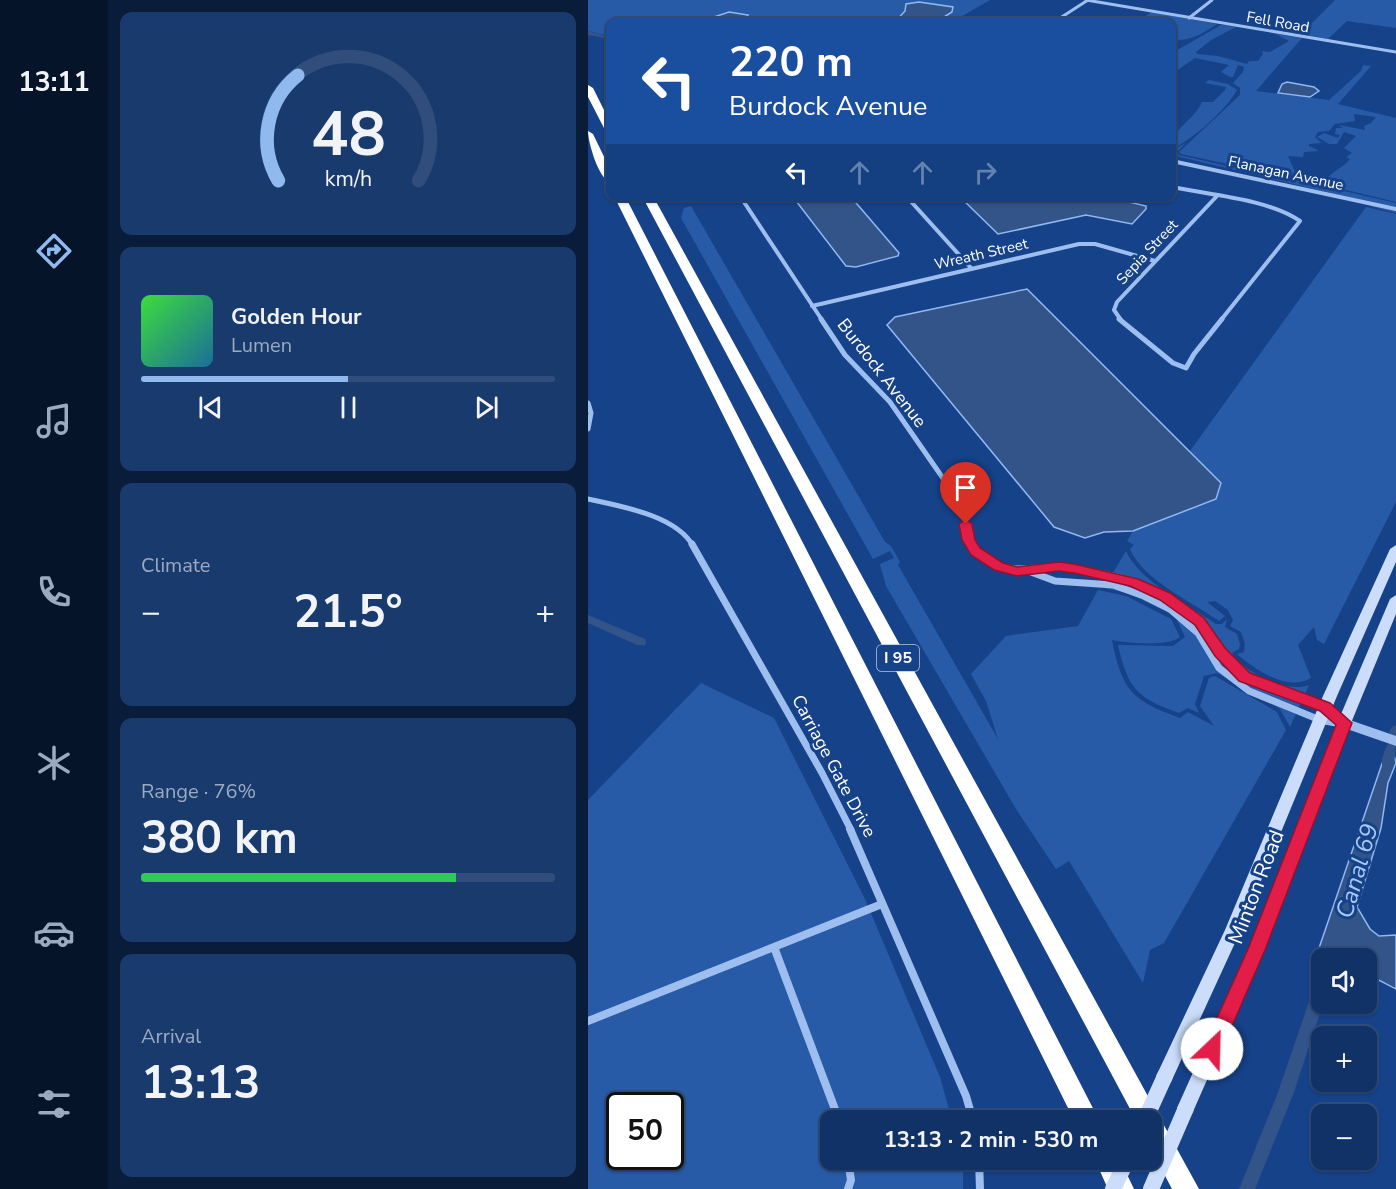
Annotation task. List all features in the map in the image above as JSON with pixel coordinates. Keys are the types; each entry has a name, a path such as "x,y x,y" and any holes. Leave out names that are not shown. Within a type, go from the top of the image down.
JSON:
{"highway":[{"path":"588,88 606,122"},
{"path":"588,135 606,171"},
{"name":"I 95","path":"622,201 1082,1110"},
{"name":"I 95","path":"650,201 1142,1110"},
{"path":"1162,1145 1186,1189"},
{"path":"1112,1170 1122,1189"}],"main road":[{"name":"Minton Road","path":"1151,1110 1232,933 1322,714 1396,549"},
{"name":"Minton Road","path":"1151,1189 1256,950 1344,723 1396,599"},
{"path":"1113,1189 1122,1170"}],"street":[{"path":"1060,18 1087,0"},
{"name":"Fell Road","path":"1087,0 1396,52"},
{"path":"1190,18 1212,0"},
{"name":"Flanagan Avenue","path":"1176,162 1396,209"},
{"path":"1176,188 1216,196"},
{"name":"Sepia Street","path":"1216,196 1296,215 1300,220 1194,354 1186,368 1173,363 1118,318 1114,310 1117,302 1216,196"},
{"name":"Burdock Avenue","path":"743,201 845,355 890,402 963,507 969,540 976,551 999,567 1031,571 1059,567 1074,569 1134,582 1165,596 1200,621 1220,652 1245,677 1322,714"},
{"path":"911,201 972,269"},
{"name":"Wreath Street","path":"812,306 1079,244 1095,244 1155,261"},
{"path":"588,402 591,413 588,429"},
{"name":"Carriage Gate Drive","path":"588,499 648,513 672,525 689,538 822,773 882,904 970,1110"},
{"path":"1068,584 1074,569"},
{"name":"Burdock Avenue","path":"1031,571 1068,584 1108,585 1144,596 1170,609 1198,633 1219,668 1249,691 1322,714"},
{"path":"1107,575 1108,585"},
{"path":"1157,603 1165,596"},
{"path":"1211,654 1220,652"},
{"path":"1322,714 1396,741"},
{"path":"588,1021 882,904"},
{"path":"774,947 835,1110"},
{"path":"848,1189 851,1180 850,1170"},
{"path":"979,1170 980,1189"}],"shaded area":[{"path":"588,0 990,0 959,18 606,18 606,35 588,31"},
{"path":"1335,0 1396,0 1396,28 1347,21 1328,39 1301,34"},
{"path":"1152,12 1217,24 1196,36 1176,40 1176,18 1142,18"},
{"path":"1221,25 1236,27 1211,40 1196,52 1197,54 1218,56 1247,64 1249,61 1258,61 1263,54 1262,51 1270,52 1289,41 1275,34 1302,38 1256,91 1329,100 1361,71 1363,65 1371,66 1338,104 1396,118 1396,202 1301,179 1303,175 1326,179 1350,159 1346,157 1352,153 1344,148 1356,136 1344,132 1337,144 1329,144 1317,137 1324,133 1338,138 1340,135 1335,134 1336,128 1343,128 1339,125 1365,130 1364,126 1376,117 1354,114 1355,121 1335,124 1329,131 1318,132 1315,137 1322,143 1309,144 1309,146 1319,151 1304,152 1303,157 1288,156 1295,172 1289,177 1181,154 1179,152 1240,95 1240,88 1233,83 1243,72 1244,67 1238,65 1233,77 1230,77 1221,72 1229,65 1195,58 1176,71 1176,51"},
{"path":"1209,80 1228,84 1237,90 1225,107 1208,124 1176,147 1176,134 1202,102 1213,102 1226,87 1205,83"},
{"path":"1186,143 1177,152 1179,155 1253,172 1289,178 1299,176 1300,181 1396,203 1396,213 1370,206 1369,202 1176,156 1176,148"},
{"path":"691,206 885,542 891,546 900,562 898,565 998,739 986,701 971,674 1006,636 1078,626 1098,590 1126,596 1171,619 1180,637 1157,643 1112,640 1125,682 1140,699 1163,712 1180,718 1188,712 1214,726 1200,706 1209,678 1215,676 1277,712 1286,730 1164,943 1150,950 1143,983 1069,861 1056,869 1016,809 886,586 880,564 894,558 890,551 873,559 681,218 684,208"},
{"path":"1366,207 1396,214 1396,502 1324,644 1317,640 1314,627 1298,645 1311,678 1302,682 1282,681 1262,672 1237,654 1244,652 1245,644 1241,632 1230,626 1233,620 1228,610 1215,601 1207,602 1225,616 1219,621 1169,589 1145,571 1130,549 1134,545 1127,541 1133,531 1153,523 1221,483 1190,451"},
{"path":"1126,551 1142,573 1166,592 1216,624 1222,624 1227,619 1225,627 1237,634 1240,644 1239,649 1232,655 1238,662 1267,680 1279,684 1300,687 1309,685 1290,727 1280,709 1217,673 1204,676 1195,704 1199,713 1188,708 1179,713 1165,708 1136,690 1126,672 1118,645 1173,646 1185,637 1175,616 1128,593 1104,588"},
{"path":"701,683 774,718 865,899 940,1077 949,1110 820,1110 820,1170 963,1170 963,1189 588,1189 588,800"}],"water":[{"path":"919,2 953,7 952,12 942,18 899,18 905,11 906,4"},
{"path":"729,12 748,15 746,18 711,18"},
{"path":"1287,82 1314,87 1319,91 1310,97 1278,93 1282,84"},
{"path":"796,201 854,201 899,253 898,256 856,267 846,266"},
{"path":"964,201 1125,201 1146,206 1146,209 1132,224 1086,215 998,234"},
{"path":"1027,289 1221,483 1216,499 1133,531 1104,532 1085,538 1054,527 887,325 895,317"},
{"path":"1386,752 1394,755 1396,763 1388,783 1381,828 1357,907 1370,929 1379,936 1396,935 1396,989 1377,979 1377,948 1319,948"}],"waterway":[{"path":"588,33 606,37"},
{"path":"588,619 641,642"},
{"name":"Canal 69","path":"1387,766 1391,748"},
{"name":"Canal 69","path":"1247,1189 1285,1095 1312,1014"}],"route":[{"path":"966,524 969,540 976,551 999,567 1017,571 1059,567 1074,569 1134,582 1165,596 1200,621 1220,652 1245,677 1325,707 1344,723 1256,950 1212,1049"}]}
